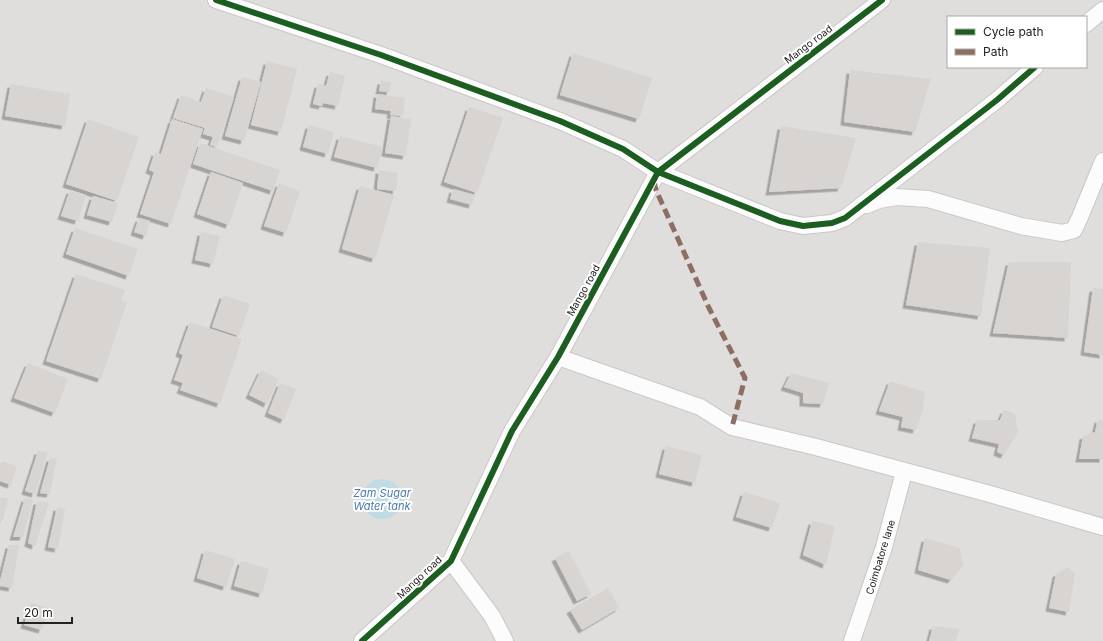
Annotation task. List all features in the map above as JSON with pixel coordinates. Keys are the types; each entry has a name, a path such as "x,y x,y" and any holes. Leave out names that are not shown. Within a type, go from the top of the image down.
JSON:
{"street":[{"path":"216,0 381,55 560,121 623,149 658,172 780,222 803,226 832,223 845,218 997,100 1034,68"},
{"name":"Mango road","path":"362,641 451,561 512,431 558,357 658,172 882,0"},
{"path":"1087,23 1103,10"},
{"path":"855,210 879,200 896,197 928,199 1021,226 1062,234 1074,230 1103,160"},
{"path":"558,357 700,407 732,427 816,447 990,494 1103,527"},
{"name":"Coimbatore lane","path":"852,641 884,547 904,472"},
{"path":"451,561 492,616 505,641"}],"shaded area":[{"path":"0,0 1103,0 1103,641 0,641"}],"water":[{"name":"Zam Sugar Water tank","path":"382,479 396,485 402,499 396,513 382,519 368,513 362,499 368,485"}],"building":[{"path":"573,53 652,78 639,119 560,95"},
{"path":"267,61 297,69 281,132 251,125"},
{"path":"850,70 931,79 915,132 844,122"},
{"path":"330,72 345,76 338,106 323,103 322,106 313,104 318,84 326,86"},
{"path":"242,77 261,82 244,141 225,136"},
{"path":"381,81 391,82 390,92 379,91"},
{"path":"11,84 70,94 65,126 5,116"},
{"path":"206,88 234,97 217,147 210,145 213,137 203,134 205,128 173,118 181,95 201,102"},
{"path":"377,94 405,98 403,116 390,115 391,111 375,109"},
{"path":"469,107 503,118 477,193 444,182"},
{"path":"391,116 411,119 406,156 385,153"},
{"path":"88,119 139,137 117,201 66,184"},
{"path":"172,119 203,129 171,224 140,214 154,172 149,170 155,152 161,154"},
{"path":"309,125 334,132 328,154 303,147"},
{"path":"781,126 856,138 841,188 769,192"},
{"path":"340,136 383,147 377,168 334,157"},
{"path":"200,143 280,170 273,191 193,164"},
{"path":"379,170 398,173 396,191 377,189"},
{"path":"211,172 243,183 229,225 197,214"},
{"path":"279,183 300,191 286,233 264,226"},
{"path":"360,186 394,195 375,259 342,249"},
{"path":"453,189 475,195 472,205 450,199"},
{"path":"70,190 86,195 78,221 61,216"},
{"path":"93,196 118,203 112,222 87,215"},
{"path":"139,218 150,221 146,236 134,232"},
{"path":"75,228 138,249 129,276 66,254"},
{"path":"201,232 220,236 213,264 195,260"},
{"path":"918,242 990,248 981,316 906,305"},
{"path":"1009,262 1071,262 1068,338 993,333"},
{"path":"76,274 125,290 121,300 127,302 101,379 46,361"},
{"path":"1093,288 1103,289 1103,355 1084,352"},
{"path":"223,295 250,304 239,336 212,327"},
{"path":"190,322 242,339 220,404 180,390 183,383 174,380 183,355 179,353"},
{"path":"28,363 68,379 55,413 14,398"},
{"path":"261,370 279,379 267,404 249,395"},
{"path":"791,373 829,383 823,404 803,403 803,393 784,387"},
{"path":"890,381 925,392 923,410 916,430 901,427 903,417 879,411"},
{"path":"280,383 296,389 284,420 268,413"},
{"path":"1004,410 1015,414 1018,432 1004,455 997,452 999,444 972,438 977,420 1000,420"},
{"path":"1098,419 1103,421 1103,459 1079,459 1083,436 1095,432"},
{"path":"666,446 702,455 695,483 659,474"},
{"path":"38,451 48,452 35,494 25,491"},
{"path":"50,458 57,458 50,494 40,493"},
{"path":"2,461 17,466 11,485 0,481 0,468"},
{"path":"744,492 780,503 772,528 736,517"},
{"path":"0,497 8,499 3,520 0,519"},
{"path":"25,498 33,500 23,537 13,537"},
{"path":"37,501 49,503 35,546 28,543"},
{"path":"57,507 65,509 58,549 48,547"},
{"path":"812,521 835,526 826,565 803,555"},
{"path":"925,538 960,548 963,565 951,580 918,570"},
{"path":"9,545 19,545 12,588 0,586"},
{"path":"205,550 235,559 226,587 197,578"},
{"path":"569,551 591,594 577,601 555,558"},
{"path":"241,561 269,569 262,594 234,586"},
{"path":"1068,567 1075,574 1069,612 1049,608 1056,574"},
{"path":"608,588 619,608 582,630 570,610"},
{"path":"31,603 48,608 42,630 24,625"},
{"path":"933,626 959,629 956,641 929,641"}],"marked path":[{"path":"654,181 656,190 709,308 745,378 732,427"}],"cycle path":[{"path":"216,0 381,55 560,121 623,149 658,172 780,221 803,226 832,223 845,218 997,100 1034,68"},
{"path":"362,641 451,561 512,431 558,357 658,172 882,0"}]}
